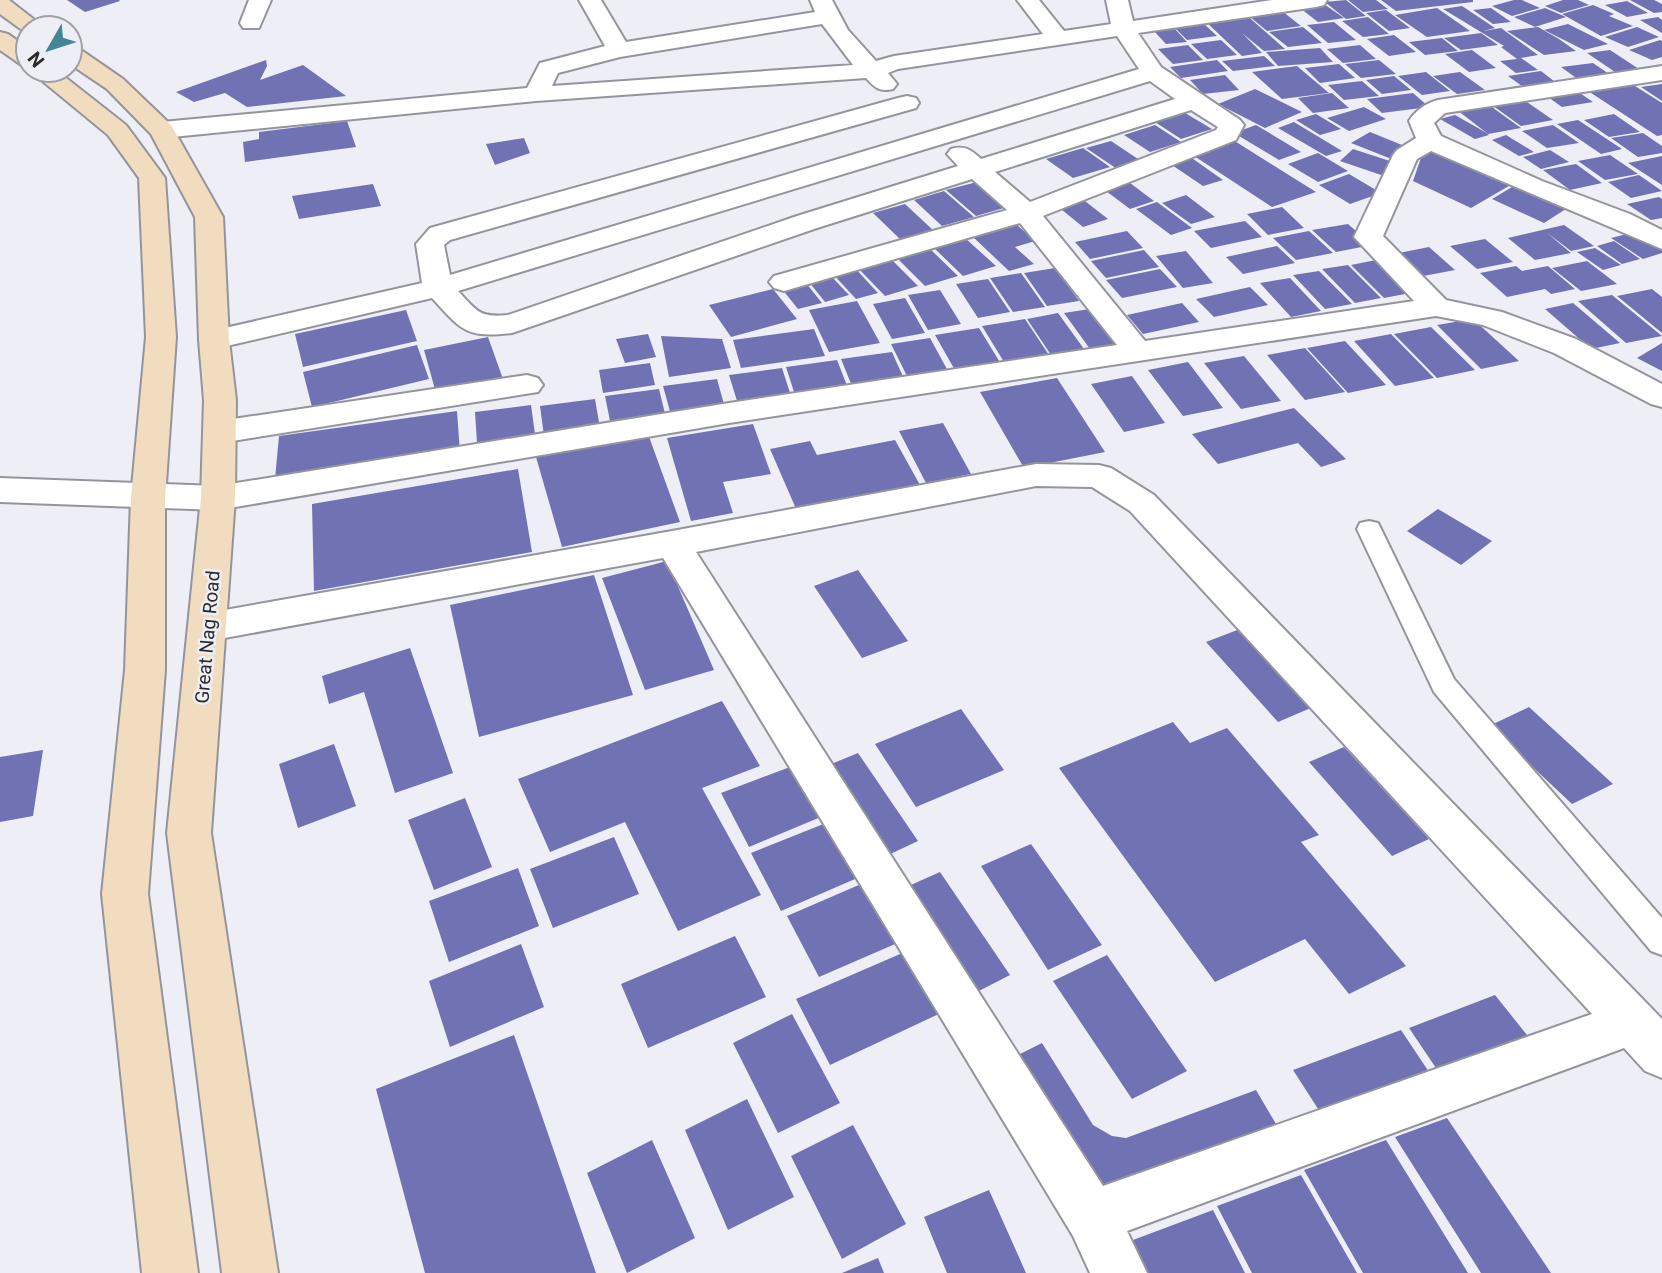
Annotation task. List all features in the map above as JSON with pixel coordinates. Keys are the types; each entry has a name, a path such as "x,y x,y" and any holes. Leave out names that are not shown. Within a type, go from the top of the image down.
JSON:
{"main road":[{"name":"Great Nag Road","path":"84,62 115,83 162,130 209,217 214,340 220,400 219,498 189,833 250,1273"},
{"path":"59,84 117,130 152,178 161,337 148,498 145,670 125,894 168,1272"}],"street":[{"path":"251,23 260,0"},
{"path":"590,0 619,50"},
{"path":"1028,0 1060,40"},
{"path":"784,282 1026,213 1227,135 1231,125 1153,72 1123,28 1117,0"},
{"path":"162,130 536,94 871,71 894,64 1316,0"},
{"path":"536,94 548,68 619,50 824,8 871,71 1026,213 1138,352"},
{"path":"214,340 439,288 1153,72"},
{"path":"1662,72 1438,107 1421,121 1430,141 1533,187 1620,220 1662,241"},
{"path":"907,103 439,234 430,244 439,288 468,319 483,327 512,324 807,222 1194,101"},
{"path":"1430,141 1406,155 1368,237 1436,307"},
{"path":"0,490 148,498 219,498 729,413 1436,307 1491,318 1565,346 1662,397"},
{"path":"220,432 527,385"},
{"path":"208,627 672,544 1036,475 1099,476 1142,503 1652,1029 1092,1217"},
{"path":"672,544 1092,1217 1119,1273"}],"lane":[{"path":"1369,529 1444,685 1662,941"}],"building":[{"path":"67,0 119,0 120,1 85,12"},
{"path":"1346,0 1366,16 1346,19 1325,2"},
{"path":"1348,0 1376,0 1388,9 1363,12"},
{"path":"1381,0 1473,0 1473,2 1396,11"},
{"path":"1522,0 1540,8 1512,16 1492,6"},
{"path":"1563,0 1578,0 1589,5 1561,13 1545,6"},
{"path":"1630,0 1654,0 1662,4 1662,12 1654,13"},
{"path":"1627,1 1648,13 1627,17 1605,5"},
{"path":"1321,2 1344,18 1318,22 1296,5"},
{"path":"1593,5 1614,14 1609,16 1633,26 1601,36 1562,14"},
{"path":"1462,6 1495,28 1483,31 1501,28 1538,55 1521,58 1538,70 1516,73 1500,61 1517,59 1501,47 1504,46 1443,9"},
{"path":"1437,8 1470,31 1427,37 1395,15"},
{"path":"1491,8 1511,22 1493,24 1473,10"},
{"path":"1545,8 1566,17 1535,27 1514,17"},
{"path":"1386,10 1410,28 1389,31 1366,13"},
{"path":"1282,11 1301,26 1267,31 1249,16"},
{"path":"1244,13 1285,49 1264,51 1242,33 1262,53 1242,56 1203,19"},
{"path":"1368,17 1389,34 1363,37 1342,21"},
{"path":"1658,17 1662,20 1662,33 1640,20"},
{"path":"1202,22 1217,36 1187,40 1173,26"},
{"path":"1334,22 1356,40 1328,43 1307,25"},
{"path":"1568,24 1608,44 1584,50 1544,30"},
{"path":"1173,27 1187,42 1166,44 1153,30"},
{"path":"1303,27 1322,43 1288,47 1269,32"},
{"path":"1538,27 1576,51 1544,55 1507,31"},
{"path":"1637,27 1659,37 1628,47 1605,37"},
{"path":"1481,33 1498,45 1461,50 1444,38"},
{"path":"1394,35 1416,52 1389,56 1367,39"},
{"path":"1442,38 1458,51 1425,55 1409,42"},
{"path":"1221,40 1237,55 1207,59 1191,44"},
{"path":"1660,40 1662,57 1652,60 1629,50"},
{"path":"1188,45 1203,60 1173,64 1158,49"},
{"path":"1360,45 1376,59 1343,63 1327,49"},
{"path":"1320,48 1333,62 1278,66 1266,52"},
{"path":"1472,50 1496,68 1469,72 1445,54"},
{"path":"1610,50 1645,73 1621,76 1587,53"},
{"path":"1264,56 1275,66 1233,71 1222,61"},
{"path":"266,60 267,66 260,80 303,65 346,96 247,107 225,93 194,102 176,92"},
{"path":"1217,60 1228,71 1181,78 1170,67"},
{"path":"1379,60 1396,74 1361,78 1345,64"},
{"path":"1593,63 1612,76 1579,80 1561,67"},
{"path":"1339,64 1355,78 1320,83 1305,68"},
{"path":"1297,66 1329,93 1282,99 1252,72"},
{"path":"1541,71 1559,85 1526,89 1508,76"},
{"path":"1426,72 1450,91 1422,95 1398,76"},
{"path":"1460,72 1485,90 1457,94 1433,76"},
{"path":"1225,75 1239,90 1203,94 1190,80"},
{"path":"1394,76 1411,90 1382,94 1366,80"},
{"path":"1362,81 1379,96 1344,100 1328,85"},
{"path":"1627,81 1662,103 1662,135 1657,136 1585,89"},
{"path":"1662,84 1662,101 1641,87"},
{"path":"1571,87 1593,102 1562,107 1541,92"},
{"path":"1255,89 1302,112 1265,128 1218,104"},
{"path":"1332,93 1349,108 1313,113 1298,98"},
{"path":"1413,93 1429,107 1382,113 1367,99"},
{"path":"1521,98 1553,120 1521,126 1489,103"},
{"path":"1489,105 1521,128 1488,134 1457,110"},
{"path":"1364,107 1386,119 1349,131 1327,118"},
{"path":"1185,113 1212,129 1181,139 1155,122"},
{"path":"1316,114 1341,129 1320,135 1296,120"},
{"path":"1614,114 1640,132 1609,137 1584,120"},
{"path":"1455,115 1489,135 1475,139 1440,119"},
{"path":"1578,120 1622,149 1601,154 1557,124"},
{"path":"347,121 356,147 245,162 243,142 259,139 259,132"},
{"path":"1294,122 1342,151 1326,156 1278,128"},
{"path":"1155,125 1181,142 1150,152 1124,135"},
{"path":"1256,125 1301,152 1279,160 1234,133"},
{"path":"1553,125 1579,143 1547,148 1522,131"},
{"path":"1370,132 1407,147 1389,158 1351,143"},
{"path":"1643,133 1662,146 1662,153 1638,157 1611,138"},
{"path":"1506,135 1534,152 1519,156 1492,140"},
{"path":"524,138 530,153 495,165 486,144"},
{"path":"1233,140 1316,192 1272,207 1191,154"},
{"path":"1111,141 1141,161 1117,169 1086,148"},
{"path":"1083,148 1110,167 1073,178 1046,159"},
{"path":"1353,149 1396,163 1384,176 1340,161"},
{"path":"1439,150 1514,183 1471,208 1413,181 1423,152 1432,153"},
{"path":"1550,150 1569,162 1541,169 1523,157"},
{"path":"1318,153 1348,171 1318,182 1288,164"},
{"path":"1610,155 1638,174 1605,180 1578,161"},
{"path":"1189,156 1223,180 1203,186 1169,163"},
{"path":"1662,156 1662,185 1628,163"},
{"path":"1576,164 1602,183 1570,190 1543,170"},
{"path":"1349,174 1381,193 1350,204 1319,185"},
{"path":"1639,175 1662,191 1631,198 1608,182"},
{"path":"1126,180 1154,201 1130,209 1102,188"},
{"path":"977,182 1007,207 976,216 946,190"},
{"path":"373,184 381,206 299,219 292,196"},
{"path":"1517,184 1569,207 1544,223 1492,199"},
{"path":"944,191 974,217 942,226 914,200"},
{"path":"1186,195 1215,217 1191,224 1162,203"},
{"path":"1659,197 1662,199 1662,218 1651,220 1627,204"},
{"path":"1081,198 1108,219 1083,227 1056,205"},
{"path":"1157,202 1192,228 1171,235 1136,209"},
{"path":"905,204 934,231 901,240 873,213"},
{"path":"1282,207 1304,228 1268,235 1247,214"},
{"path":"1245,221 1262,237 1211,248 1194,231"},
{"path":"1348,224 1372,245 1336,252 1312,230"},
{"path":"1017,225 1035,241 1015,247 1034,264 1009,271 973,237"},
{"path":"1564,225 1594,246 1571,251 1546,232 1571,253 1535,260 1508,238"},
{"path":"1127,231 1143,248 1090,259 1075,242"},
{"path":"1309,231 1333,253 1296,260 1273,238"},
{"path":"1635,232 1662,249 1662,253 1643,259 1611,238"},
{"path":"965,238 996,266 963,276 933,247"},
{"path":"1485,239 1513,262 1477,269 1450,246"},
{"path":"1614,241 1640,259 1622,264 1597,246"},
{"path":"1277,246 1295,263 1243,274 1226,257"},
{"path":"928,247 958,276 925,286 896,257"},
{"path":"1429,247 1455,270 1418,277 1394,254"},
{"path":"1595,248 1621,265 1603,270 1577,252"},
{"path":"1144,250 1159,267 1106,278 1091,261"},
{"path":"1186,251 1213,283 1183,288 1156,256"},
{"path":"889,257 918,286 885,296 856,266"},
{"path":"1376,260 1410,293 1384,298 1351,265"},
{"path":"1587,261 1617,284 1581,291 1552,268"},
{"path":"1348,265 1381,298 1355,303 1322,269"},
{"path":"1516,266 1522,271 1548,266 1575,289 1551,294 1545,289 1507,297 1480,273"},
{"path":"854,267 878,293 856,299 832,273"},
{"path":"1055,268 1079,301 1047,306 1024,273"},
{"path":"1160,269 1177,287 1122,298 1106,280"},
{"path":"1319,271 1352,304 1325,309 1293,275"},
{"path":"1021,273 1045,307 1013,312 990,278"},
{"path":"831,276 849,295 825,302 809,282"},
{"path":"1290,278 1321,311 1291,317 1260,283"},
{"path":"988,279 1010,312 978,318 956,284"},
{"path":"806,283 822,303 798,309 782,289"},
{"path":"1250,287 1268,305 1214,317 1196,299"},
{"path":"773,289 797,319 731,337 709,305"},
{"path":"1652,289 1662,297 1662,333 1617,296"},
{"path":"940,290 961,324 928,330 908,295"},
{"path":"1612,295 1662,336 1626,343 1578,301"},
{"path":"905,298 925,333 892,339 873,304"},
{"path":"857,301 880,343 829,352 809,310"},
{"path":"1182,303 1199,322 1143,334 1127,315"},
{"path":"1573,303 1620,343 1591,349 1545,309"},
{"path":"1096,308 1122,343 1090,349 1064,313"},
{"path":"406,310 417,341 303,367 295,334"},
{"path":"1058,313 1084,349 1051,355 1027,319"},
{"path":"1025,319 1049,355 1004,362 982,326"},
{"path":"1473,319 1519,361 1481,369 1437,325"},
{"path":"1431,327 1475,370 1437,378 1394,334"},
{"path":"979,328 1001,364 956,372 935,335"},
{"path":"814,329 825,356 741,368 733,340"},
{"path":"648,334 656,357 625,363 616,339"},
{"path":"1391,334 1434,378 1395,386 1354,341"},
{"path":"661,336 722,339 731,368 669,377"},
{"path":"488,337 503,379 436,393 424,350"},
{"path":"930,338 948,371 908,378 891,344"},
{"path":"1345,341 1386,385 1348,393 1307,348"},
{"path":"1662,343 1662,371 1637,358"},
{"path":"417,345 429,379 312,407 303,372"},
{"path":"1305,348 1345,392 1305,400 1267,355"},
{"path":"892,352 904,379 852,386 841,359"},
{"path":"1244,356 1281,401 1241,409 1204,363"},
{"path":"837,360 848,388 795,395 786,367"},
{"path":"1188,362 1223,408 1183,416 1148,370"},
{"path":"650,363 655,385 603,393 599,370"},
{"path":"782,368 791,396 738,404 729,375"},
{"path":"1132,376 1165,423 1124,432 1091,384"},
{"path":"1057,378 1105,452 1024,468 980,392"},
{"path":"717,379 725,408 671,415 663,386"},
{"path":"659,389 666,418 611,426 605,396"},
{"path":"595,399 600,428 544,436 540,406"},
{"path":"531,405 535,434 477,443 475,412"},
{"path":"1294,408 1346,459 1321,467 1298,443 1218,464 1192,434"},
{"path":"457,411 460,453 275,479 279,436"},
{"path":"943,423 971,474 926,483 899,431"},
{"path":"753,424 771,474 723,482 733,513 691,521 667,438"},
{"path":"648,434 680,522 562,547 536,457"},
{"path":"895,440 920,485 797,511 770,449 810,441 817,455"},
{"path":"518,469 532,552 314,591 312,504"},
{"path":"1438,509 1492,541 1461,565 1407,531"},
{"path":"667,561 714,670 645,690 602,578"},
{"path":"858,570 908,641 862,658 814,586"},
{"path":"594,575 633,695 479,737 450,605"},
{"path":"1240,629 1313,707 1278,722 1206,642"},
{"path":"410,648 453,773 395,793 364,692 329,704 322,676"},
{"path":"722,701 760,766 702,788 761,895 678,931 625,822 550,852 518,779"},
{"path":"1529,707 1613,784 1572,804 1489,726"},
{"path":"961,709 1004,770 916,807 875,744"},
{"path":"1173,722 1190,743 1227,728 1319,835 1301,842 1406,966 1349,994 1305,939 1215,982 1059,768"},
{"path":"334,744 356,806 298,828 279,764"},
{"path":"1344,747 1429,839 1392,856 1309,762"},
{"path":"43,750 33,816 0,822 0,757"},
{"path":"858,753 918,841 884,857 824,767"},
{"path":"798,764 828,814 749,847 721,793"},
{"path":"465,798 492,867 434,890 408,820"},
{"path":"831,821 862,876 781,911 751,853"},
{"path":"614,837 639,894 553,928 530,869"},
{"path":"1031,844 1102,945 1048,970 981,866"},
{"path":"518,868 539,926 449,962 429,901"},
{"path":"940,872 1010,975 973,994 904,888"},
{"path":"868,881 902,941 819,977 787,916"},
{"path":"735,936 766,997 648,1048 621,984"},
{"path":"521,944 544,1007 450,1047 429,981"},
{"path":"907,951 943,1012 830,1065 796,999"},
{"path":"1107,955 1187,1071 1132,1099 1053,981"},
{"path":"1495,995 1527,1035 1438,1071 1409,1028"},
{"path":"792,1014 840,1103 778,1133 733,1043"},
{"path":"1401,1030 1431,1075 1322,1115 1293,1070"},
{"path":"514,1035 596,1273 425,1273 376,1089"},
{"path":"1042,1043 1093,1125 1112,1136 1126,1138 1256,1090 1279,1129 1119,1189 1102,1186 1008,1060"},
{"path":"747,1099 794,1197 728,1230 685,1130"},
{"path":"1447,1118 1551,1273 1481,1273 1395,1137"},
{"path":"853,1125 906,1224 842,1259 791,1156"},
{"path":"652,1140 695,1238 627,1273 587,1173"},
{"path":"1386,1140 1468,1273 1363,1273 1304,1170"},
{"path":"1301,1175 1357,1273 1252,1273 1217,1206"},
{"path":"989,1190 1026,1273 947,1273 924,1217"},
{"path":"1213,1210 1245,1273 1139,1273 1125,1243"},
{"path":"878,1258 884,1273 842,1273"}]}
